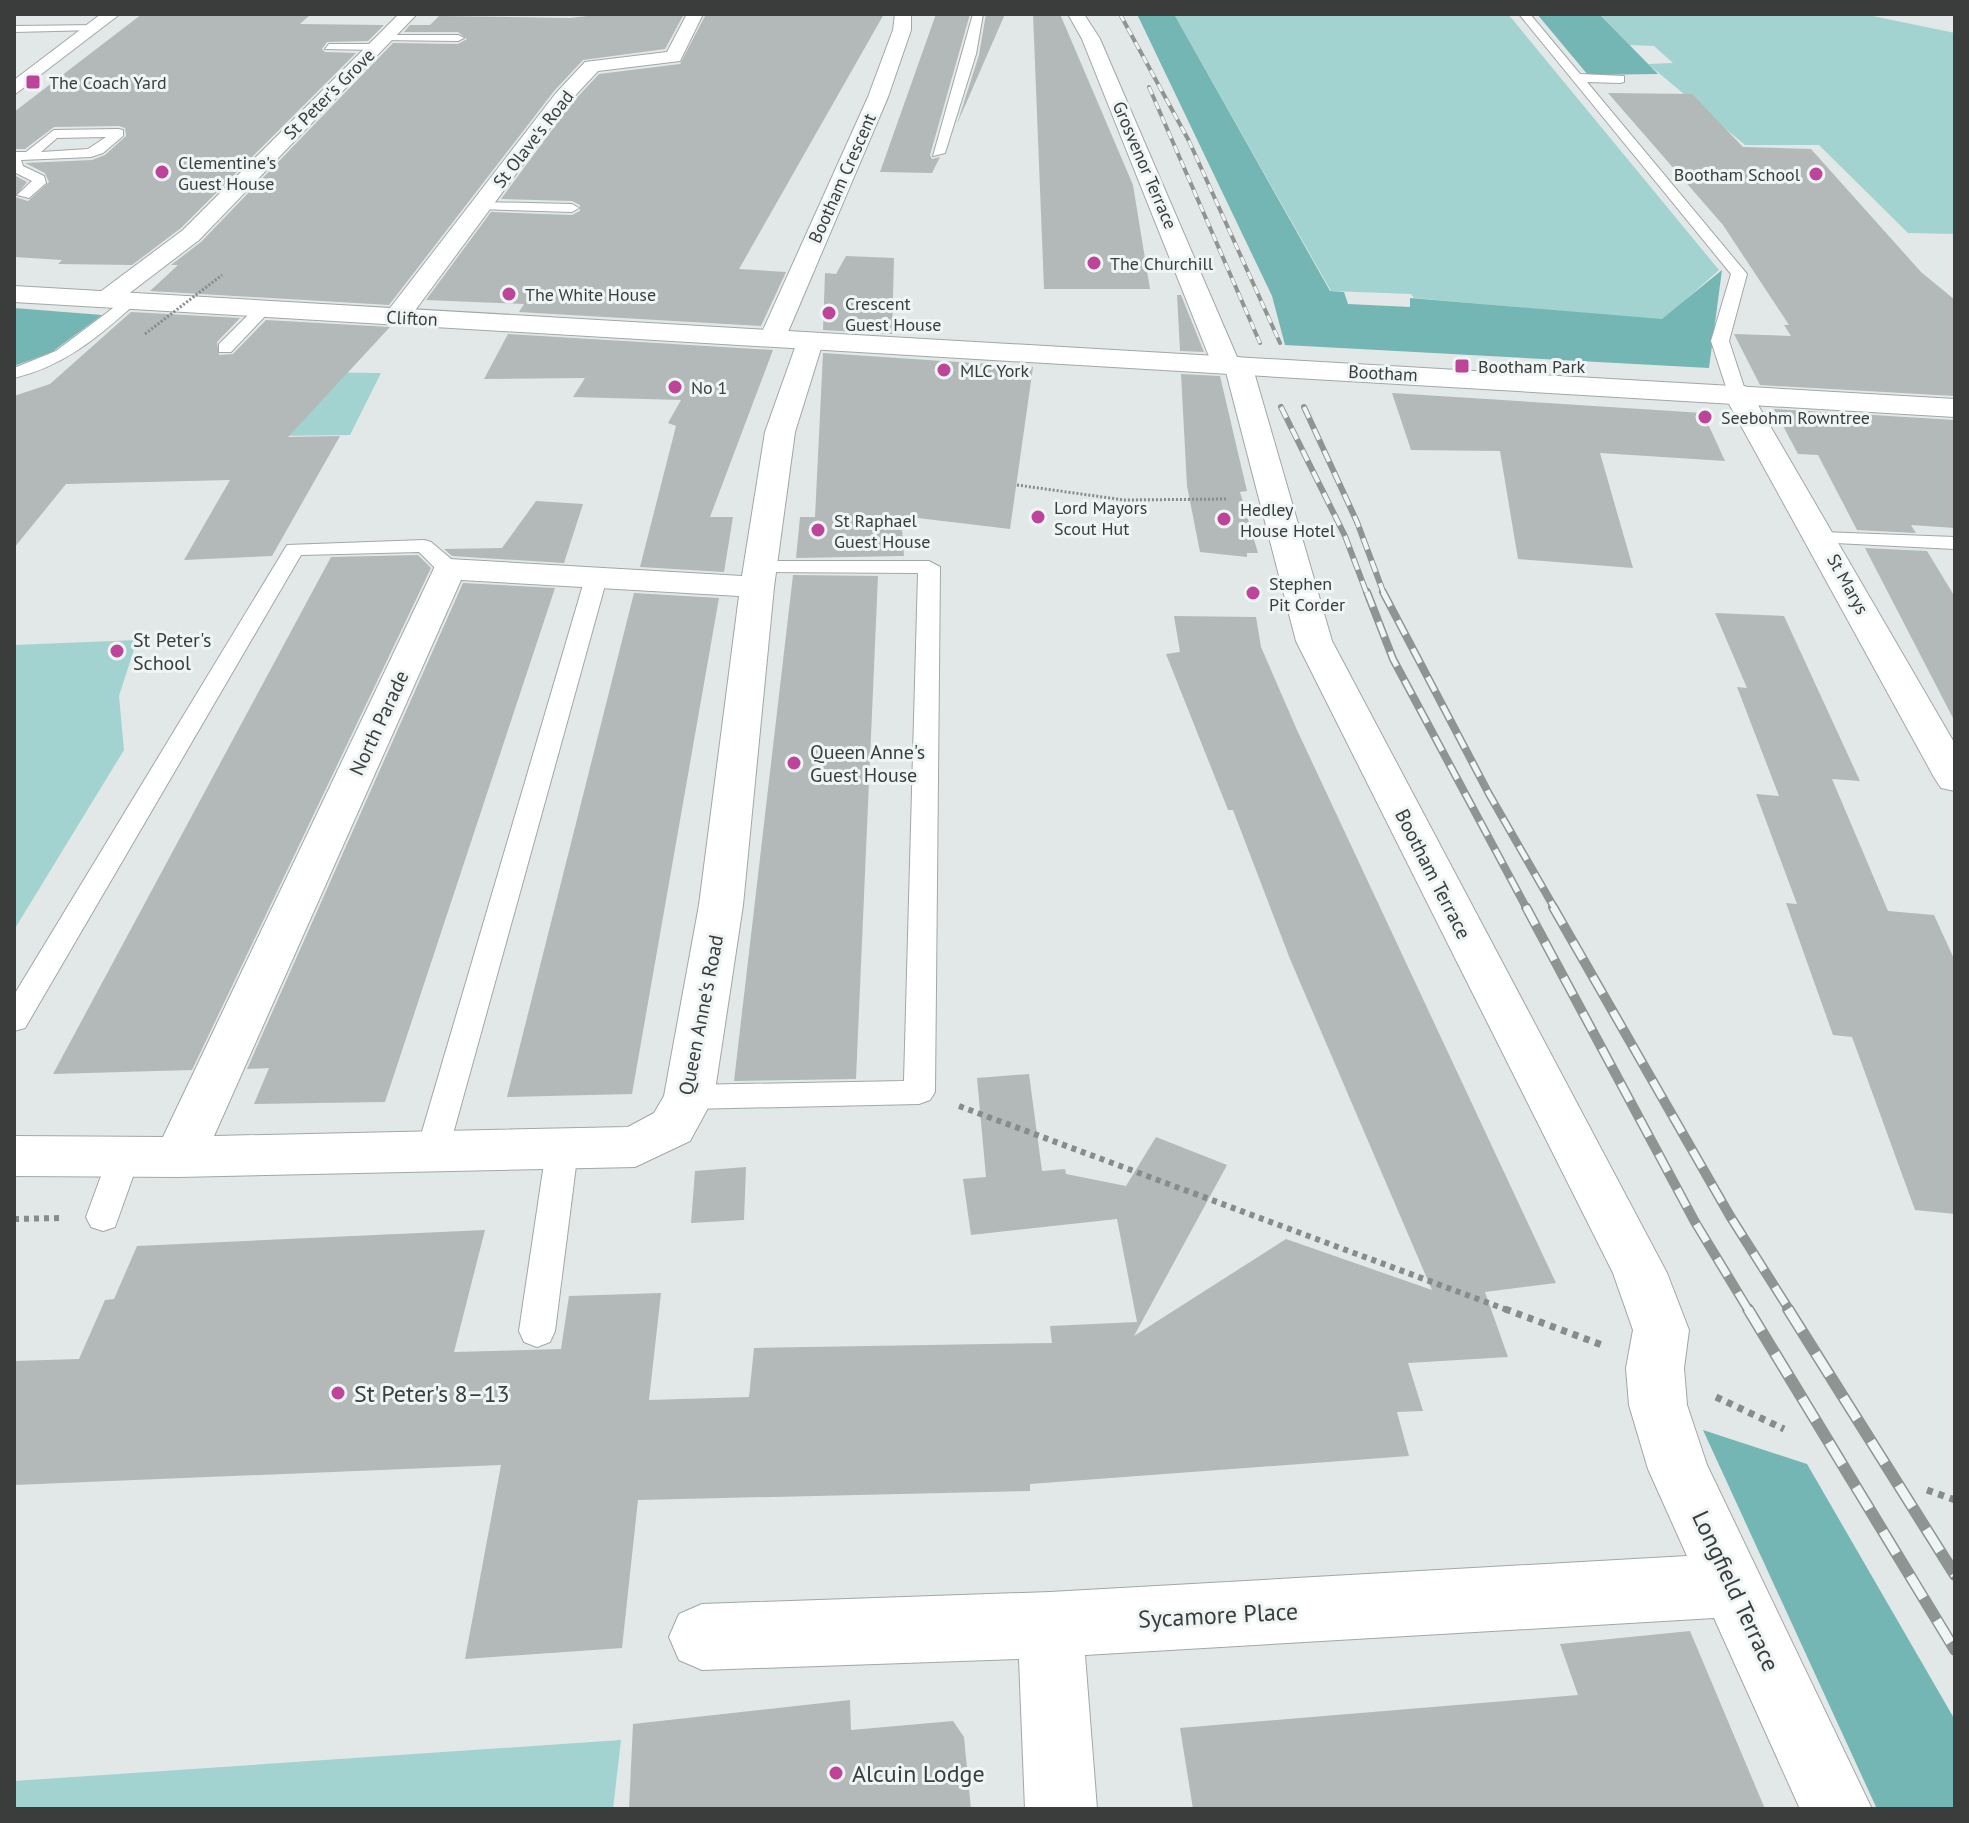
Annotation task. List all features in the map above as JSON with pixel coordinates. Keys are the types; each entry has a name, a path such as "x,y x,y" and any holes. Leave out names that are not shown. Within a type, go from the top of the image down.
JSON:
{"street":[{"path":"14,88 112,14"},
{"name":"St Peter's Grove","path":"117,300 191,235 409,14"},
{"name":"St Olave's Road","path":"396,318 563,97 592,66 674,57 695,14"},
{"name":"Bootham Crescent","path":"772,339 878,97 902,30 903,14"},
{"name":"Grosvenor Terrace","path":"1076,14 1091,39 1232,364"},
{"name":"Clifton","path":"14,294 810,342"},
{"name":"Bootham","path":"810,342 1737,393 1955,408"},
{"name":"Queen Anne's Road","path":"14,1156 179,1157 635,1147 672,1127 689,1097 721,905 758,577 780,432 810,342"},
{"name":"Bootham Terrace","path":"1232,364 1314,641 1640,1273 1661,1330 1655,1368"},
{"name":"St Marys","path":"1737,393 1822,538 1955,779"},
{"path":"449,569 596,578 758,577"},
{"name":"North Parade","path":"179,1157 449,569"},
{"name":"Longfield Terrace","path":"1655,1368 1658,1405 1678,1469 1836,1809"},
{"name":"Sycamore Place","path":"702,1637 1050,1625 1734,1585"},
{"path":"1050,1625 1061,1809"}],"lane":[{"path":"938,153 970,54 978,14"},
{"path":"1524,14 1739,274 1720,341 1737,393"},
{"path":"14,29 97,27"},
{"path":"329,47 458,38"},
{"path":"1577,78 1620,79"},
{"path":"24,195 39,183 39,179 17,168 14,157 96,152 118,133 54,134 30,155"},
{"path":"481,206 572,208"},
{"path":"14,373 49,364 75,349 117,300"},
{"path":"225,348 263,309"},
{"path":"1822,538 1955,543"},
{"path":"14,1020 294,549 424,546 449,569"},
{"path":"689,1097 919,1092 929,567 758,577"},
{"path":"432,1152 596,578"},
{"path":"537,1331 562,1150"},
{"path":"103,1217 124,1157"}],"path":[{"path":"145,334 222,275"},
{"path":"1017,485 1124,500 1273,499"},
{"path":"919,1092 1655,1368"},
{"path":"1927,1490 1955,1500"}],"shaded area":[{"path":"1137,14 1174,14 1330,291 1344,292 1348,304 1410,307 1410,298 1662,319 1722,270 1709,368 1285,345 1272,296"},
{"path":"1174,14 1508,14 1719,270 1663,320 1414,298 1411,294 1331,291"},
{"path":"1537,14 1599,14 1658,74 1588,75"},
{"path":"1599,14 1863,14 1955,33 1955,234 1908,233 1819,145 1745,145 1648,64 1673,63 1654,46 1629,45"},
{"path":"14,308 102,315 52,352 14,366"},
{"path":"294,372 381,373 350,435 209,437"},
{"path":"137,640 119,696 124,750 14,930 14,645"},
{"path":"1703,1430 1807,1464 1955,1720 1955,1809 1877,1809"},
{"path":"621,1740 613,1809 14,1809 14,1781"}],"building":[{"path":"142,14 311,14 300,24 384,25 368,41 327,42 322,49 325,52 356,53 181,228 132,265 58,264 62,260 14,257 14,175 27,182 15,197 28,201 49,182 45,173 25,163 92,160 105,155 126,136 125,128 119,126 54,127 25,149 14,149 14,112"},
{"path":"605,14 684,14 665,49 583,60 554,91 389,305 150,291 178,265 171,265 201,242 393,43 458,44 467,39 458,32 404,32 410,25 430,25 439,16 570,18"},
{"path":"706,14 884,14 739,269 786,272 761,326 519,312 524,304 426,300 491,212 572,215 580,211 580,205 572,201 501,199 572,103 599,74 680,64"},
{"path":"936,14 970,14 930,155 932,159 940,157 932,173 880,172"},
{"path":"986,14 1005,14 957,124 979,55"},
{"path":"1033,14 1060,14 1133,185 1150,289 1044,289"},
{"path":"1608,93 1692,94 1743,147 1811,149 1921,272 1955,300 1955,396 1760,385 1734,334 1791,336 1784,325 1789,325 1723,225"},
{"path":"846,256 894,258 892,334 823,330 825,273 836,274"},
{"path":"1177,295 1181,295 1204,352 1180,351"},
{"path":"131,312 240,318 217,342 219,355 233,354 266,320 390,327 288,437 340,436 272,556 184,560 230,480 66,484 14,548 14,396 50,384"},
{"path":"508,334 773,350 710,517 733,517 724,572 640,567 676,426 668,423 681,400 573,397 585,378 484,379"},
{"path":"823,353 1033,367 1010,529 901,516 904,556 796,558 800,517 815,517"},
{"path":"1181,374 1220,376 1247,491 1240,492 1258,553 1247,553 1247,557 1200,552 1187,486"},
{"path":"1392,393 1703,413 1725,461 1600,453 1633,568 1518,559 1500,451 1411,450"},
{"path":"1774,409 1955,420 1955,528 1911,525 1916,533 1857,530 1818,455 1798,454"},
{"path":"536,501 583,504 564,563 452,556 444,549 502,548"},
{"path":"1865,548 1927,551 1955,597 1955,722"},
{"path":"418,555 431,568 192,1070 53,1074 331,557"},
{"path":"793,575 878,576 856,1079 734,1081"},
{"path":"463,583 555,588 385,1102 254,1104 269,1068 247,1069"},
{"path":"634,593 719,598 632,1094 507,1097"},
{"path":"1715,613 1784,616 1860,781 1832,779 1888,911 1934,915 1955,961 1955,1214 1915,1210 1852,1037 1833,1035 1786,903 1797,904 1756,794 1779,796 1737,687 1747,688"},
{"path":"1174,616 1256,617 1261,647 1297,730 1556,1283 1485,1292 1508,1357 1408,1363 1423,1411 1397,1412 1409,1456 1030,1484 1030,1491 638,1500 622,1648 465,1659 501,1465 14,1485 14,1361 79,1359 105,1300 114,1299 137,1246 485,1230 454,1352 561,1349 569,1296 661,1293 649,1400 749,1397 754,1348 1052,1343 1050,1326 1137,1322 1117,1219 971,1235 963,1179 986,1177 977,1078 1029,1074 1042,1171 1065,1169 1066,1174 1126,1186 1156,1137 1227,1165 1134,1336 1286,1239 1432,1290 1290,959 1233,810 1228,810 1166,654 1180,652"},
{"path":"746,1167 744,1220 691,1223 695,1171"},
{"path":"1690,1631 1765,1809 1193,1809 1180,1728 1578,1695 1560,1644"},
{"path":"850,1700 851,1730 953,1721 964,1737 971,1809 629,1809 633,1724"}],"railway":[{"path":"1120,14 1189,141 1280,343"},
{"path":"1149,87 1260,343"},
{"path":"1281,407 1345,536 1367,594"},
{"path":"1304,407 1357,522 1384,594"},
{"path":"1367,592 1393,659 1527,909"},
{"path":"1384,594 1489,794 1555,909"},
{"path":"1526,907 1695,1222 1749,1311"},
{"path":"1553,907 1730,1216 1790,1311"},
{"path":"1748,1309 1955,1650"},
{"path":"1788,1309 1955,1575"}],"place":[{"name":"The Coach Yard","path":"33,82"},
{"name":"Clementine's Guest House","path":"162,172"},
{"name":"Bootham School","path":"1816,174"},
{"name":"The Churchill","path":"1094,263"},
{"name":"The White House","path":"509,294"},
{"name":"Crescent Guest House","path":"829,313"},
{"name":"Bootham Park","path":"1462,366"},
{"name":"MLC York","path":"944,370"},
{"name":"No 1","path":"675,387"},
{"name":"Seebohm Rowntree","path":"1705,417"},
{"name":"Lord Mayors Scout Hut","path":"1038,517"},
{"name":"Hedley House Hotel","path":"1224,519"},
{"name":"St Raphael Guest House","path":"818,530"},
{"name":"Stephen Pit Corder","path":"1253,593"},
{"name":"St Peter's School","path":"117,651"},
{"name":"Queen Anne's Guest House","path":"794,763"},
{"name":"St Peter's 8–13","path":"338,1393"},
{"name":"Alcuin Lodge","path":"836,1773"}]}
